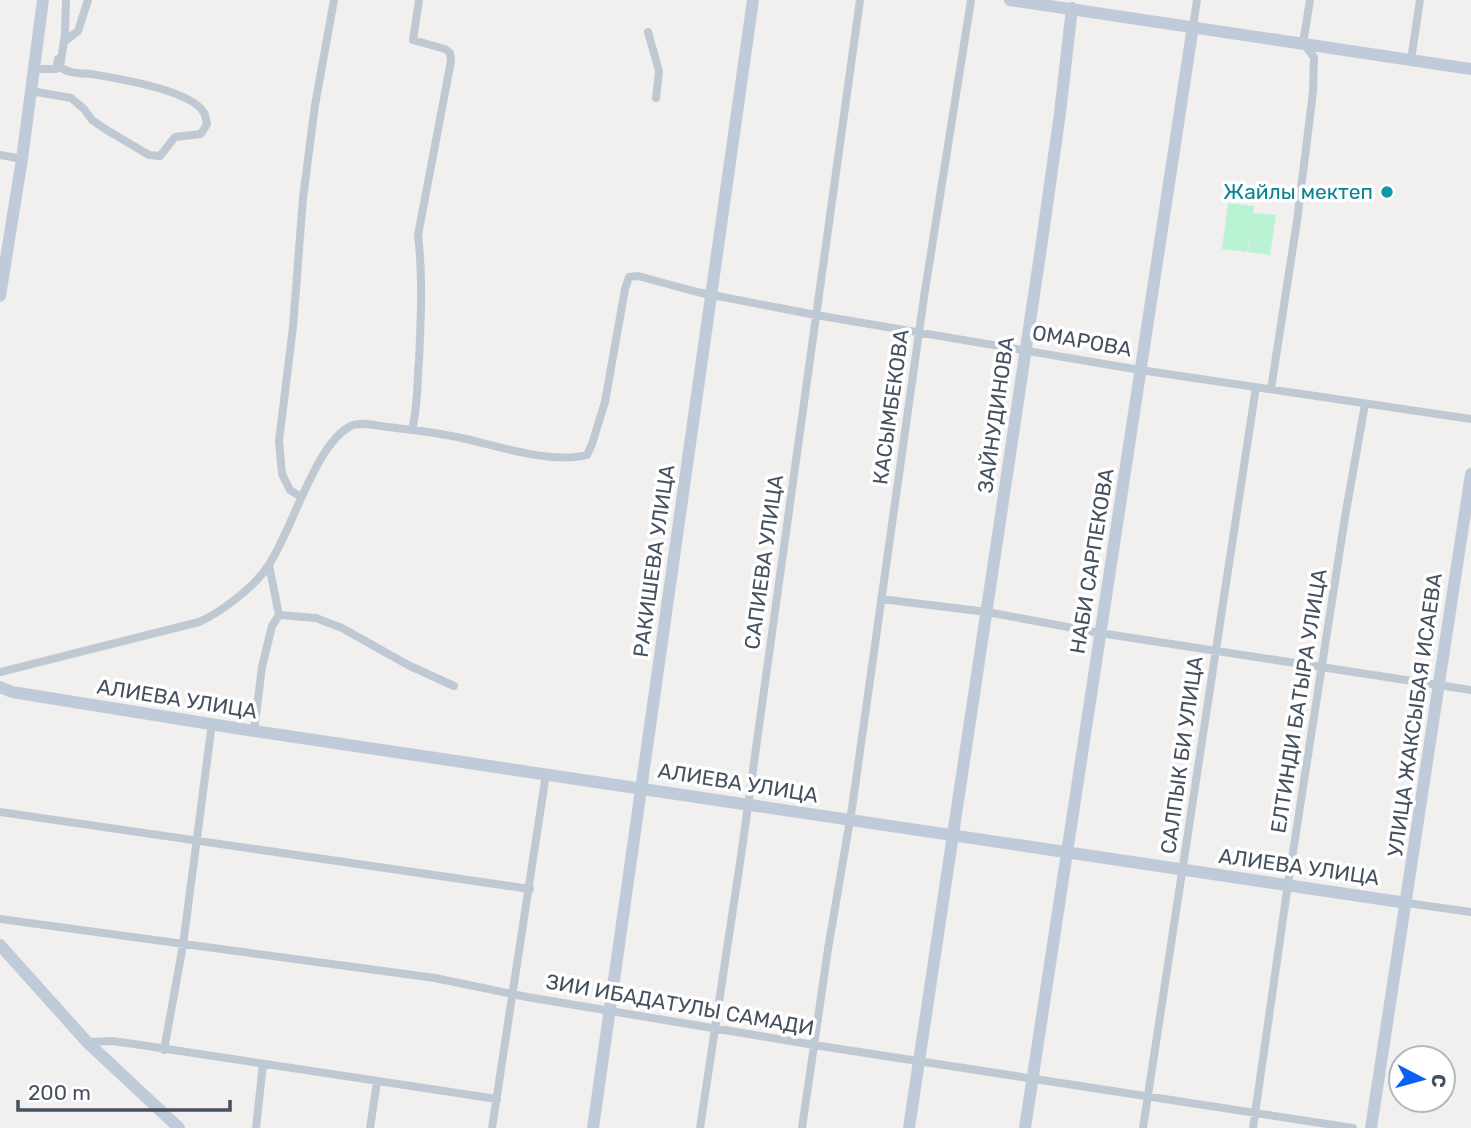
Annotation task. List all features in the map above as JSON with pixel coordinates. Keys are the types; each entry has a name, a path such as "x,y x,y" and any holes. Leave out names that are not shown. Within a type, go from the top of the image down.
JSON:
{"street":[{"path":"0,296 43,0"},
{"path":"31,91 71,98 92,120 149,155 160,156 175,137 201,134 207,124 204,113 197,105 179,96 134,82 64,70 60,67 65,0"},
{"path":"301,497 290,490 282,474 279,440 293,327 303,198 315,105 334,0"},
{"path":"0,672 199,622 219,611 255,583 269,565 301,497 337,436 353,425 412,430 421,319 422,263 418,235 451,61 450,53 445,49 413,40 419,0"},
{"name":"РАКИШЕВА УЛИЦА","path":"593,1128 753,0"},
{"name":"САПИЕВА УЛИЦА","path":"700,1128 748,805 860,0"},
{"name":"КАСЫМБЕКОВА","path":"802,1128 971,0"},
{"path":"1010,0 1073,4 1193,26 1471,69"},
{"name":"НАБИ САРПЕКОВА","path":"1025,1128 1197,0"},
{"path":"1271,389 1297,221 1314,81 1314,57 1303,43 1310,0"},
{"path":"1411,60 1420,0"},
{"path":"34,69 56,69 63,43 78,31 86,2"},
{"name":"ЗАЙНУДИНОВА","path":"909,1128 1060,113 1073,4"},
{"path":"648,32 659,71 656,98"},
{"path":"0,155 22,159"},
{"name":"ОМАРОВА","path":"412,430 511,451 565,457 586,456 605,402 625,289 629,277 638,276 710,295 816,315 1140,370 1471,419"},
{"name":"САЛПЫК БИ УЛИЦА","path":"1143,1128 1256,387"},
{"name":"ЕЛТИНДИ БАТЫРА УЛИЦА","path":"1253,1128 1288,884 1364,404"},
{"name":"УЛИЦА ЖАКСЫБАЯ ИСАЕВА","path":"1371,1128 1471,474"},
{"path":"254,731 262,667 272,626 279,615 269,565"},
{"path":"881,599 987,612 1100,633 1471,690"},
{"path":"279,615 316,618 342,628 408,665 454,685"},
{"name":"АЛИЕВА УЛИЦА","path":"0,687 12,692 254,731 1471,912"},
{"path":"164,1050 183,944 212,723"},
{"path":"492,1128 546,774"},
{"path":"0,812 530,889"},
{"name":"ЗИИ ИБАДАТУЛЫ САМАДИ","path":"0,919 435,978 715,1029 1353,1128"},
{"path":"0,945 87,1042 179,1128"},
{"path":"87,1042 112,1041 497,1099"},
{"path":"256,1128 263,1063"},
{"path":"370,1128 377,1082"}],"green space":[{"path":"1228,203 1254,206 1253,213 1276,215 1270,255 1248,252 1251,233 1247,252 1222,249"}],"place":[{"name":"Жайлы мектеп","path":"1387,192"}]}
